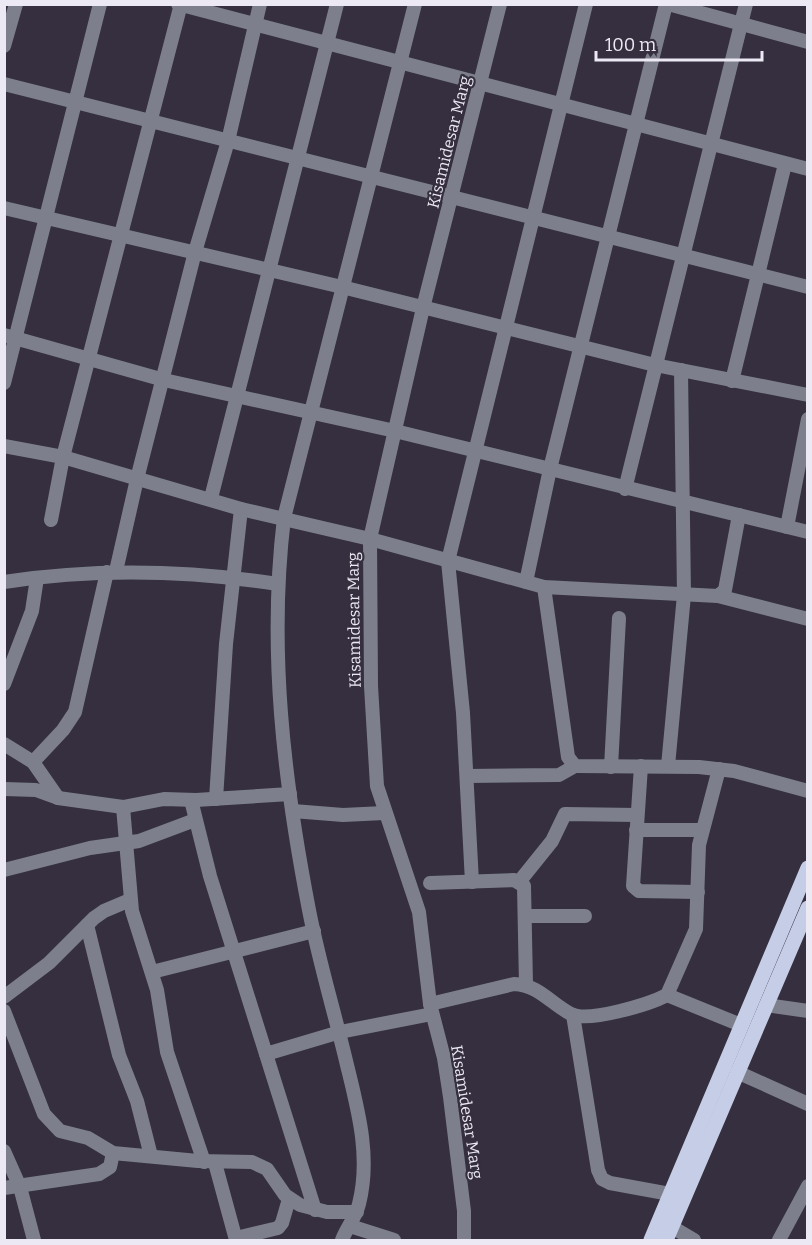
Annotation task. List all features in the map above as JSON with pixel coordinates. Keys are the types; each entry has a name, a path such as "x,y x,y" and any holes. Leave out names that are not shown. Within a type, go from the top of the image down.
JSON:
{"main road":[{"path":"651,1240 807,868"},
{"path":"669,1234 807,908"}],"street":[{"path":"4,46 16,4"},
{"path":"4,383 10,337 48,218 100,4"},
{"path":"33,762 63,730 75,712 164,380 195,252 228,141 260,4"},
{"path":"211,498 337,4"},
{"path":"342,1240 357,1212 363,1173 362,1127 314,931 290,794 276,656 278,584 284,518 415,4"},
{"name":"Kisamidesar Marg","path":"464,1240 465,1211 450,1097 444,1058 431,1009 419,912 384,813 374,766 370,539 423,308 500,4"},
{"path":"471,882 467,776 448,561 586,4"},
{"path":"526,582 550,470 667,4 807,42"},
{"path":"625,489 746,4"},
{"path":"51,520 63,457 152,121 180,5 481,85 637,123 711,146 807,170"},
{"path":"4,84 807,287"},
{"path":"732,381 785,164"},
{"path":"4,208 342,287 655,364 807,395"},
{"path":"10,337 164,380 396,430 625,489 682,499 807,532"},
{"path":"668,766 684,595 681,370"},
{"path":"787,527 807,419"},
{"path":"4,446 63,457 211,498 241,509 370,539 544,587 718,596 807,619"},
{"path":"216,799 231,577 241,509"},
{"path":"718,596 725,590 739,515"},
{"path":"4,582 112,572 231,577 278,584"},
{"path":"4,684 32,611 37,578"},
{"path":"544,587 568,757 575,766"},
{"path":"611,767 620,618"},
{"path":"4,744 33,762 58,798"},
{"path":"467,776 559,775 575,766 668,766 718,769 807,791"},
{"path":"641,766 632,881 635,890 698,892"},
{"path":"667,995 696,929 701,830 718,769"},
{"path":"4,789 36,790 58,798 123,807 154,800 290,794"},
{"path":"190,800 233,950 315,1210"},
{"path":"123,807 130,900 152,972 166,1052 210,1162 236,1239 278,1228 282,1223 289,1198"},
{"path":"293,811 343,815 384,813"},
{"path":"519,882 552,841 564,814 637,815"},
{"path":"4,870 90,848 127,844 195,820"},
{"path":"636,830 701,830"},
{"path":"430,883 514,880 519,882 525,891 526,985"},
{"path":"4,997 49,963 104,911 130,900"},
{"path":"526,916 585,916"},
{"path":"87,925 119,1055 137,1101 151,1156"},
{"path":"152,972 314,931"},
{"path":"266,1054 514,984 526,985 573,1015 597,1016 667,995 741,1024"},
{"path":"766,1005 807,1011"},
{"path":"4,1011 48,1121 60,1131 88,1138 113,1153 210,1162 242,1161 261,1165 289,1198 315,1210 357,1212"},
{"path":"573,1015 598,1170 602,1179 610,1183 670,1194"},
{"path":"737,1072 807,1104"},
{"path":"4,1151 20,1187 34,1240"},
{"path":"4,1188 105,1172 110,1167 113,1153"},
{"path":"779,1240 807,1186"},
{"path":"350,1226 394,1240"},
{"path":"669,1234 694,1240"}]}
